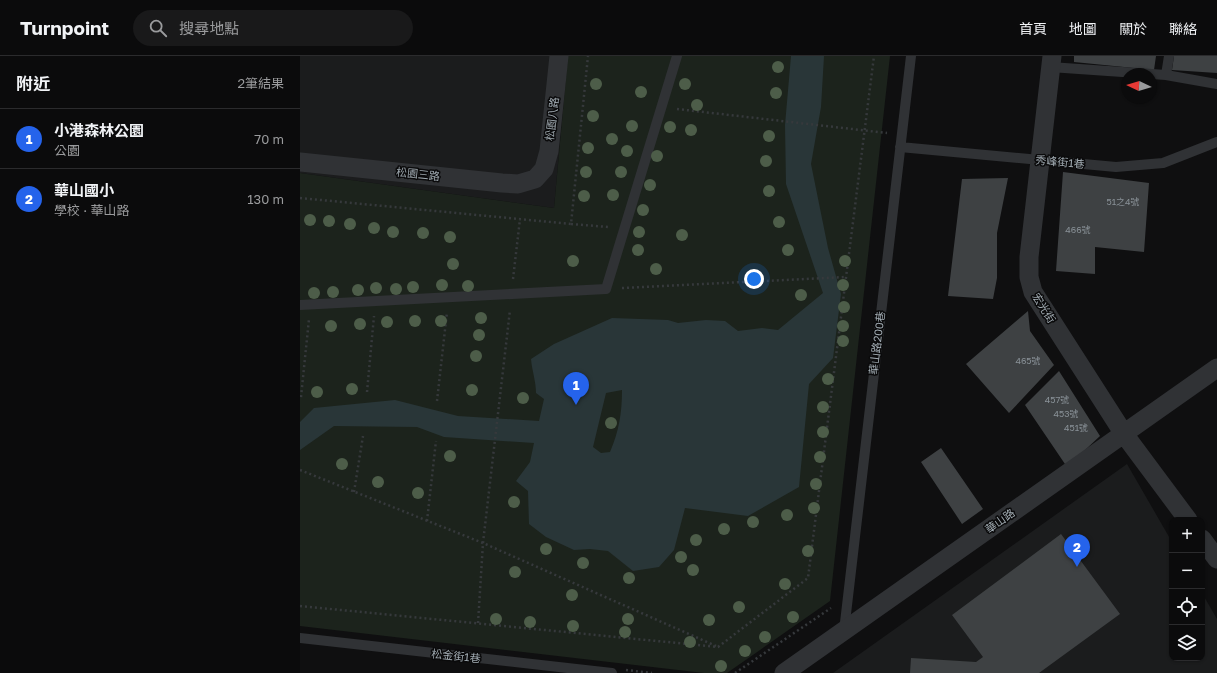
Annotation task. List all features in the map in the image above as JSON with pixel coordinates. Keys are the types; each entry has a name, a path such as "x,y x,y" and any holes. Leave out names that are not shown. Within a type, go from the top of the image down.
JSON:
{"street":[{"name":"松園八路","path":"535,179 544,169 549,151 559,56"},
{"name":"宏光街","path":"1051,61 1029,257 1029,277 1033,292 1124,434 1186,517"},
{"name":"松園三路","path":"300,162 502,184 518,184 535,179"},
{"name":"華山路","path":"784,673 1217,368"},
{"path":"1205,543 1217,559"}],"lane":[{"path":"300,305 606,289 677,56"},
{"name":"華山路200巷","path":"844,631 911,56"},
{"path":"1166,75 1169,56"},
{"path":"1051,61 1166,75 1217,84"},
{"name":"秀峰街1巷","path":"900,148 1116,167 1163,163 1217,142"},
{"name":"松金街1巷","path":"300,638 612,673"}],"path":[{"path":"300,606 718,647 808,578 874,56"},
{"path":"661,108 902,135"},
{"path":"478,623 484,543 520,219"},
{"path":"570,224 624,228"},
{"path":"606,289 846,277"},
{"path":"437,401 448,297"},
{"path":"367,392 375,301"},
{"path":"301,396 310,305"},
{"path":"354,492 363,436"},
{"path":"427,521 436,441"},
{"path":"300,470 484,543 718,647"},
{"path":"735,673 832,607"}],"shaded area":[{"path":"300,56 568,56 554,208 300,173"},
{"path":"568,56 890,56 830,601 727,673 704,673 300,626 300,173 554,208"},
{"path":"791,56 824,56 821,107 811,164 828,248 841,294 833,358 809,384 799,487 748,516 685,508 674,550 659,567 633,571 608,551 590,549 574,550 546,537 529,524 528,491 516,481 530,462 534,443 444,437 417,427 334,426 300,450 300,422 314,408 395,400 458,416 539,421 544,399 536,393 531,359 554,344 612,318 668,320 678,323 706,320 725,321 738,331 762,328 778,330 823,293 786,184 785,125","holes":["622,390 621,414 616,437 610,452 601,453 593,447 606,393"]},
{"path":"1127,464 1169,537 1169,661 1205,661 1205,598 1217,619 1217,673 833,673"}],"building":[{"path":"1074,56 1156,56 1154,68 1134,68 1074,62"},
{"path":"1174,56 1217,56 1217,73 1172,70"},
{"path":"1063,172 1149,183 1144,252 1095,247 1095,274 1056,271"},
{"path":"1008,178 997,233 997,278 993,299 948,296 962,179"},
{"path":"1028,311 1030,331 1054,365 1009,413 966,364"},
{"path":"1059,371 1100,436 1067,467 1025,405"},
{"path":"941,448 983,509 962,524 921,462"},
{"path":"1061,534 1120,614 1039,673 910,673 911,658 976,662 983,657 952,615"}],"place":[{"name":"小港森林公園","path":"576,405"},
{"name":"華山國小","path":"1077,567"}]}
